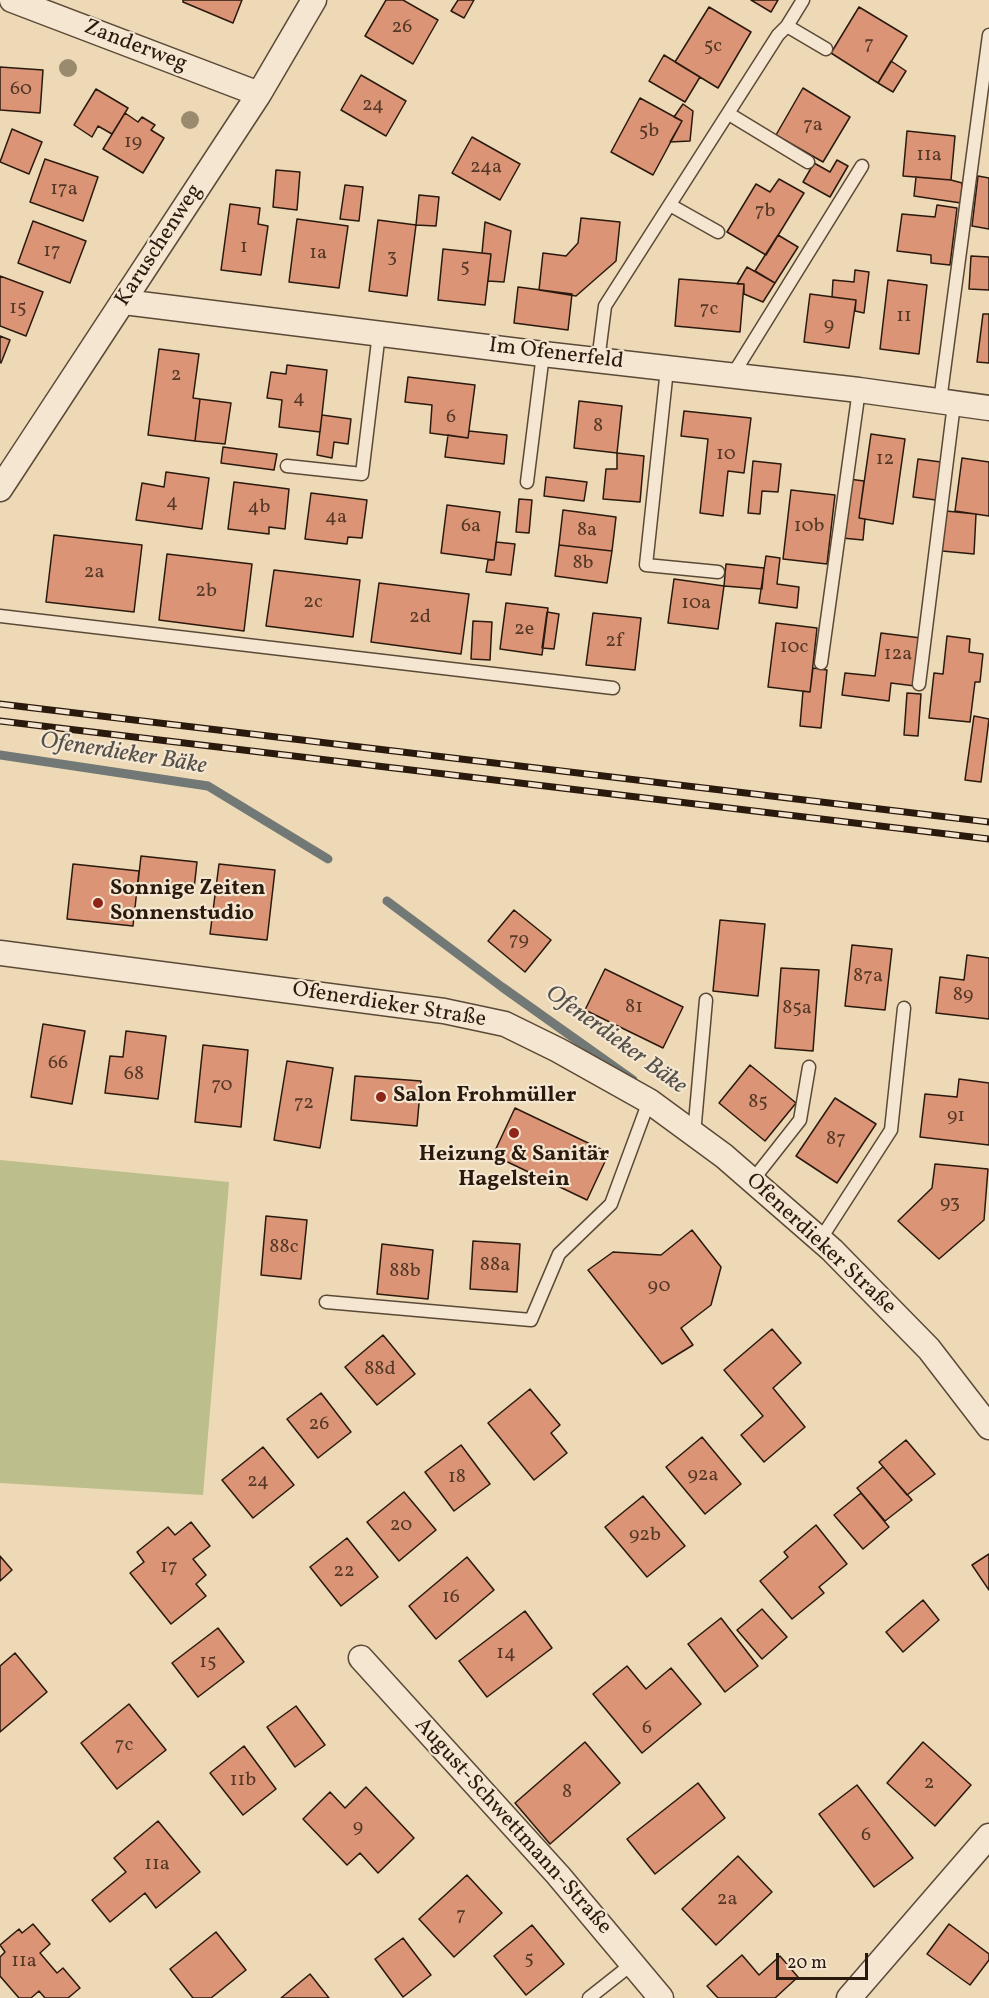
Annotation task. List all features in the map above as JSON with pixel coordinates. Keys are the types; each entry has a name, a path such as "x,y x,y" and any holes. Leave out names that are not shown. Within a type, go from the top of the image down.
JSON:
{"street":[{"name":"Zanderweg","path":"12,0 259,94"},
{"name":"Karuschenweg","path":"0,489 259,94 314,0"},
{"name":"Im Ofenerfeld","path":"124,302 598,361 859,390 989,408"},
{"name":"Ofenerdieker Straße","path":"0,953 444,1011 505,1024 558,1050 649,1101 724,1156 820,1240 929,1349 989,1427"},
{"name":"August-Schwettmann-Straße","path":"361,1658 558,1875 661,1998"},
{"path":"849,1998 989,1836"}],"lane":[{"path":"598,361 605,306 778,35 788,26 803,0"},
{"path":"788,26 826,49"},
{"path":"919,684 947,402 989,35"},
{"path":"729,114 808,162"},
{"path":"732,376 862,166"},
{"path":"670,205 718,232"},
{"path":"287,466 362,474 380,333"},
{"path":"527,482 543,354"},
{"path":"667,369 646,565 718,573"},
{"path":"821,663 859,390"},
{"path":"0,616 613,688"},
{"path":"694,1134 705,1000"},
{"path":"820,1240 891,1130 904,1008"},
{"path":"752,1181 800,1120 809,1067"},
{"path":"326,1302 531,1320 559,1254 611,1204 649,1101"},
{"path":"590,1998 632,1964"}],"green space":[{"path":"0,1160 229,1182 203,1495 0,1483"}],"building":[{"path":"183,0 242,0 233,23 183,2"},
{"path":"386,0 403,0 438,20 413,64 365,36"},
{"path":"458,0 474,0 464,18 451,11"},
{"path":"751,0 778,0 771,12"},
{"path":"709,7 751,32 718,88 675,62"},
{"path":"859,7 907,36 878,83 831,53"},
{"path":"664,55 700,77 685,102 649,81"},
{"path":"891,61 906,71 893,92 878,83"},
{"path":"0,67 43,70 40,113 0,110"},
{"path":"361,75 406,101 386,136 341,110"},
{"path":"803,88 850,117 823,162 776,135"},
{"path":"96,89 128,108 112,134 98,126 92,137 74,125"},
{"path":"640,98 682,121 653,175 611,152"},
{"path":"683,104 693,111 690,141 670,142 682,121 674,117"},
{"path":"125,113 138,122 142,117 155,125 151,130 164,138 143,173 103,149"},
{"path":"12,129 42,142 29,174 0,162"},
{"path":"907,131 955,136 951,180 903,176"},
{"path":"472,137 520,164 500,200 452,173"},
{"path":"45,159 98,177 83,221 30,202"},
{"path":"837,160 848,166 830,197 803,182 814,163 830,172"},
{"path":"276,170 300,172 297,210 273,207"},
{"path":"978,176 989,178 989,229 972,226"},
{"path":"916,177 962,183 961,203 914,196"},
{"path":"779,179 804,193 766,255 727,232 756,184 770,192"},
{"path":"345,185 363,187 359,221 340,219"},
{"path":"419,195 439,197 436,226 416,225"},
{"path":"230,204 260,208 258,224 268,226 261,275 221,270"},
{"path":"937,205 957,208 950,265 931,263 931,255 897,251 902,214 935,217"},
{"path":"581,218 620,222 616,261 576,296 539,290 543,253 566,256 578,243"},
{"path":"297,219 348,226 339,288 289,282"},
{"path":"378,220 416,225 407,296 369,291"},
{"path":"33,221 86,241 70,283 18,263"},
{"path":"485,222 511,231 504,282 488,281 491,254 482,253"},
{"path":"778,235 798,247 775,283 755,271"},
{"path":"443,249 491,254 485,305 438,300"},
{"path":"971,256 989,257 989,290 969,289"},
{"path":"747,267 775,283 763,302 744,294 744,284 737,284"},
{"path":"855,270 869,272 864,313 855,311 856,300 832,297 833,280 854,282"},
{"path":"0,276 43,292 26,336 0,326"},
{"path":"679,279 744,284 740,332 675,326"},
{"path":"888,280 927,285 919,354 880,349"},
{"path":"518,287 572,294 568,330 514,323"},
{"path":"810,294 856,300 849,348 804,342"},
{"path":"983,314 989,314 989,363 977,362"},
{"path":"0,336 10,340 1,363 0,362"},
{"path":"159,349 199,354 193,398 200,399 195,441 148,435"},
{"path":"287,365 327,370 320,432 279,427 282,400 267,398 271,372 286,374"},
{"path":"408,377 475,385 468,438 430,433 432,405 405,402"},
{"path":"200,399 231,403 225,444 195,441"},
{"path":"579,401 622,406 617,453 574,448"},
{"path":"684,411 751,418 744,473 728,471 723,516 700,513 708,439 681,436"},
{"path":"322,415 351,419 348,444 334,442 332,458 317,455"},
{"path":"469,431 507,435 504,464 445,457 448,435 468,438"},
{"path":"871,434 905,439 893,524 859,518"},
{"path":"223,447 277,454 274,470 221,463"},
{"path":"617,453 644,456 640,502 603,499 606,469 617,469"},
{"path":"962,458 989,462 989,516 955,511"},
{"path":"918,459 941,462 936,500 913,497"},
{"path":"753,461 781,464 778,492 762,491 760,514 748,513"},
{"path":"166,472 209,478 202,529 136,520 142,483 164,487"},
{"path":"546,477 587,482 584,501 544,496"},
{"path":"849,479 864,481 859,518 865,519 863,540 842,538"},
{"path":"234,482 289,489 285,529 269,527 269,534 228,529"},
{"path":"791,490 835,495 827,564 783,559"},
{"path":"311,493 367,500 362,538 348,537 347,544 305,539"},
{"path":"519,499 532,500 529,533 516,532"},
{"path":"447,505 500,512 494,560 441,553"},
{"path":"563,510 616,517 612,551 559,545"},
{"path":"946,511 976,514 974,554 942,551"},
{"path":"54,535 142,545 134,612 46,602"},
{"path":"496,542 515,544 511,575 486,572 488,560 494,560"},
{"path":"559,545 612,551 607,583 555,576"},
{"path":"167,554 252,564 244,631 159,620"},
{"path":"766,556 780,558 777,584 799,587 797,608 759,603"},
{"path":"726,564 764,568 762,589 724,586"},
{"path":"274,570 360,580 353,637 266,626"},
{"path":"674,579 724,586 718,629 668,623"},
{"path":"379,583 469,594 461,654 371,642"},
{"path":"506,603 548,608 542,655 500,649"},
{"path":"547,612 559,614 554,649 542,648"},
{"path":"593,613 641,618 635,670 586,665"},
{"path":"473,621 492,622 490,660 471,659"},
{"path":"776,623 817,628 810,692 768,687"},
{"path":"881,633 921,638 915,686 891,683 889,701 842,695 845,673 875,676"},
{"path":"947,636 970,639 969,652 983,654 980,682 975,682 970,722 929,718 934,673 943,674"},
{"path":"813,668 827,670 821,728 800,726 803,691 810,692"},
{"path":"907,693 921,694 918,736 904,735"},
{"path":"974,716 989,719 981,782 965,780"},
{"path":"141,856 197,862 194,889 138,883"},
{"path":"73,864 139,871 133,926 67,919"},
{"path":"219,864 275,870 267,940 210,934"},
{"path":"514,910 551,940 525,972 488,941"},
{"path":"720,920 765,924 758,996 713,991"},
{"path":"852,945 892,949 885,1010 845,1006"},
{"path":"967,955 989,958 989,1019 936,1013 940,977 964,980"},
{"path":"781,968 819,970 813,1051 775,1048"},
{"path":"605,969 683,1007 663,1048 585,1010"},
{"path":"43,1024 85,1031 72,1104 31,1097"},
{"path":"126,1031 166,1036 158,1099 105,1093 110,1056 123,1057"},
{"path":"203,1045 248,1050 241,1127 195,1122"},
{"path":"287,1061 333,1068 320,1148 274,1140"},
{"path":"750,1065 796,1103 765,1141 719,1103"},
{"path":"355,1076 421,1081 417,1126 351,1120"},
{"path":"959,1079 989,1083 989,1145 920,1137 925,1094 957,1097"},
{"path":"835,1098 876,1124 837,1183 796,1156"},
{"path":"515,1108 609,1153 587,1200 493,1155"},
{"path":"935,1164 988,1169 984,1220 939,1259 898,1221 932,1188"},
{"path":"266,1216 307,1220 301,1279 261,1275"},
{"path":"692,1230 721,1267 711,1305 681,1328 693,1345 662,1364 588,1270 613,1252 661,1255"},
{"path":"473,1241 520,1244 517,1292 470,1289"},
{"path":"382,1244 433,1250 428,1299 377,1294"},
{"path":"772,1329 801,1363 773,1388 805,1427 764,1462 741,1435 763,1416 724,1370"},
{"path":"383,1335 415,1374 377,1405 345,1367"},
{"path":"530,1389 560,1425 551,1433 567,1453 534,1480 488,1423"},
{"path":"321,1393 351,1432 318,1458 287,1419"},
{"path":"702,1437 741,1484 705,1514 666,1467"},
{"path":"906,1440 935,1474 907,1495 879,1462"},
{"path":"461,1445 490,1484 454,1511 425,1472"},
{"path":"263,1447 294,1485 253,1518 222,1480"},
{"path":"883,1467 912,1500 885,1521 857,1488"},
{"path":"404,1492 436,1530 399,1561 367,1522"},
{"path":"861,1493 889,1527 863,1549 834,1515"},
{"path":"643,1496 685,1546 647,1577 605,1527"},
{"path":"191,1522 210,1546 193,1559 206,1575 196,1584 206,1596 171,1624 130,1573 144,1562 137,1552 168,1527 175,1535"},
{"path":"816,1525 847,1564 819,1587 824,1593 792,1619 760,1581 788,1557 784,1552"},
{"path":"347,1538 378,1577 341,1606 310,1567"},
{"path":"989,1554 989,1590 972,1565"},
{"path":"0,1556 12,1570 0,1581"},
{"path":"467,1557 494,1590 436,1639 409,1606"},
{"path":"923,1600 939,1620 903,1652 886,1632"},
{"path":"762,1609 787,1637 762,1659 737,1630"},
{"path":"525,1611 552,1648 487,1697 459,1661"},
{"path":"721,1618 758,1666 725,1692 688,1644"},
{"path":"218,1628 244,1662 198,1697 172,1663"},
{"path":"15,1653 47,1692 0,1732 0,1666"},
{"path":"627,1666 646,1689 671,1668 701,1704 642,1753 593,1694"},
{"path":"129,1704 166,1750 117,1789 81,1743"},
{"path":"296,1706 325,1745 295,1767 267,1727"},
{"path":"585,1742 620,1783 550,1844 515,1803"},
{"path":"923,1742 971,1785 935,1826 887,1783"},
{"path":"244,1746 276,1789 243,1815 210,1773"},
{"path":"698,1783 725,1818 655,1874 627,1839"},
{"path":"857,1785 913,1858 874,1887 819,1814"},
{"path":"366,1787 414,1838 378,1873 360,1853 347,1865 303,1819 330,1792 345,1808"},
{"path":"158,1821 200,1872 156,1908 145,1893 110,1922 92,1900 126,1872 114,1858"},
{"path":"738,1856 772,1892 716,1945 682,1909"},
{"path":"467,1875 502,1913 454,1957 419,1919"},
{"path":"33,1924 50,1944 40,1953 57,1973 63,1968 80,1988 68,1998 45,1998 39,1991 31,1998 19,1998 0,1976 0,1957 5,1952 0,1945 19,1929 22,1933"},
{"path":"949,1924 989,1954 989,1960 970,1985 927,1954"},
{"path":"532,1925 564,1964 526,1995 494,1956"},
{"path":"216,1932 246,1970 211,1998 193,1998 170,1969"},
{"path":"403,1938 431,1975 403,1997 375,1959"},
{"path":"742,1955 759,1975 780,1956 798,1977 775,1998 718,1998 707,1986"},
{"path":"310,1974 329,1998 281,1998"}],"waterway":[{"name":"Ofenerdieker Bäke","path":"0,755 208,786 328,859"},
{"name":"Ofenerdieker Bäke","path":"387,901 502,987 633,1080"}],"railway":[{"path":"0,704 989,822"},
{"path":"0,721 989,839"}],"place":[{"name":"Sonnige Zeiten Sonnenstudio","path":"98,903"},
{"name":"Salon Frohmüller","path":"381,1097"},
{"name":"Heizung & Sanitär Hagelstein","path":"514,1133"}]}
